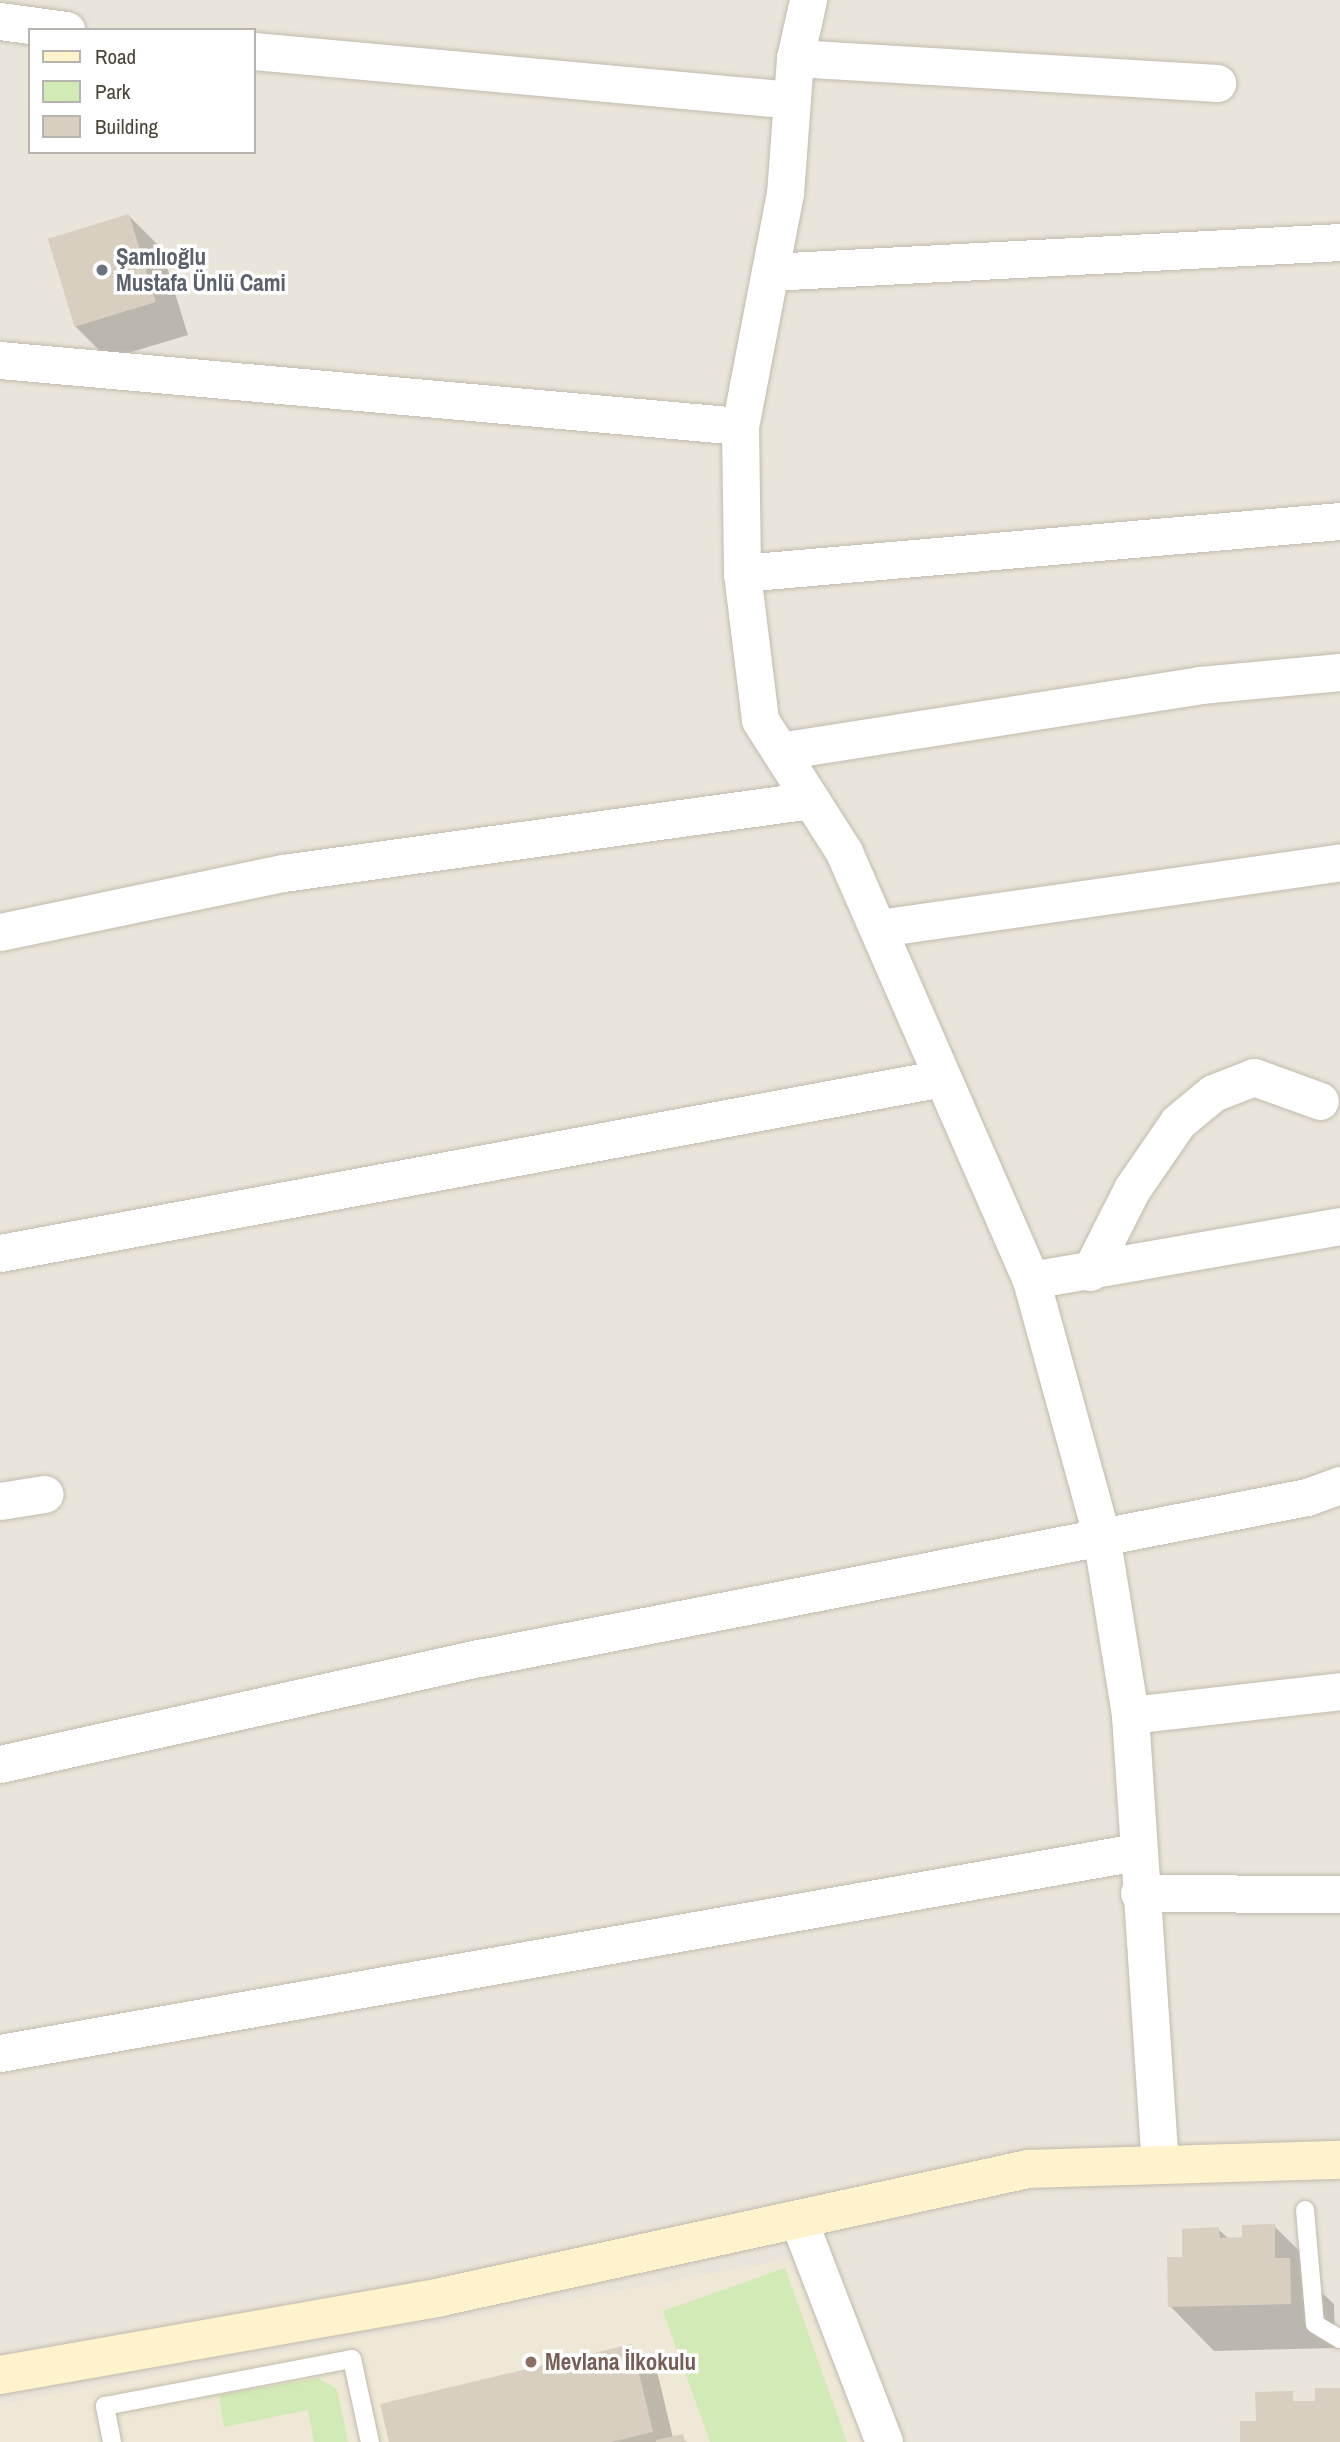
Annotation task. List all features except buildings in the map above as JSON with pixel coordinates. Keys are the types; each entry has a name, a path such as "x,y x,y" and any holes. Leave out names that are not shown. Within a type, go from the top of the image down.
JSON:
{"street":[{"path":"808,0 795,58 785,193 740,426 742,573 760,720 844,852 1031,1280 1101,1535 1130,1715 1136,1852 1160,2161"},
{"path":"0,21 51,28"},
{"path":"256,51 792,100"},
{"path":"795,58 1217,83"},
{"path":"770,272 1340,242"},
{"path":"0,360 740,426"},
{"path":"742,573 1340,521"},
{"path":"780,751 1200,685 1340,672"},
{"path":"0,932 283,873 811,800"},
{"path":"879,928 1340,862"},
{"path":"1090,1272 1155,1155 1178,1122 1213,1093 1254,1077 1320,1101"},
{"path":"0,1252 942,1078"},
{"path":"1031,1280 1090,1272 1340,1226"},
{"path":"0,1764 480,1658 1307,1497 1340,1485"},
{"path":"0,1501 44,1494"},
{"path":"1130,1715 1340,1691"},
{"path":"0,2053 1136,1852"},
{"path":"1139,1893 1340,1894"},
{"path":"0,2375 441,2297 1028,2169 1160,2161 1340,2160"},
{"path":"798,2219 884,2442"}],"lane":[{"path":"1305,2210 1315,2324 1340,2339"},
{"path":"112,2442 105,2406 352,2359 370,2442"}],"shaded area":[{"path":"0,0 1340,0 1340,2442 0,2442"},
{"name":"Mevlana İlkokulu","path":"791,2259 863,2442 0,2442 0,2404"}],"green space":[{"path":"785,2268 847,2442 710,2442 663,2311"},
{"path":"318,2378 337,2389 348,2442 314,2442 308,2410 224,2427 219,2395"}],"place":[{"name":"Şamlıoğlu Mustafa Ünlü Cami","path":"102,270"},
{"name":"Mevlana İlkokulu","path":"531,2362"}]}
